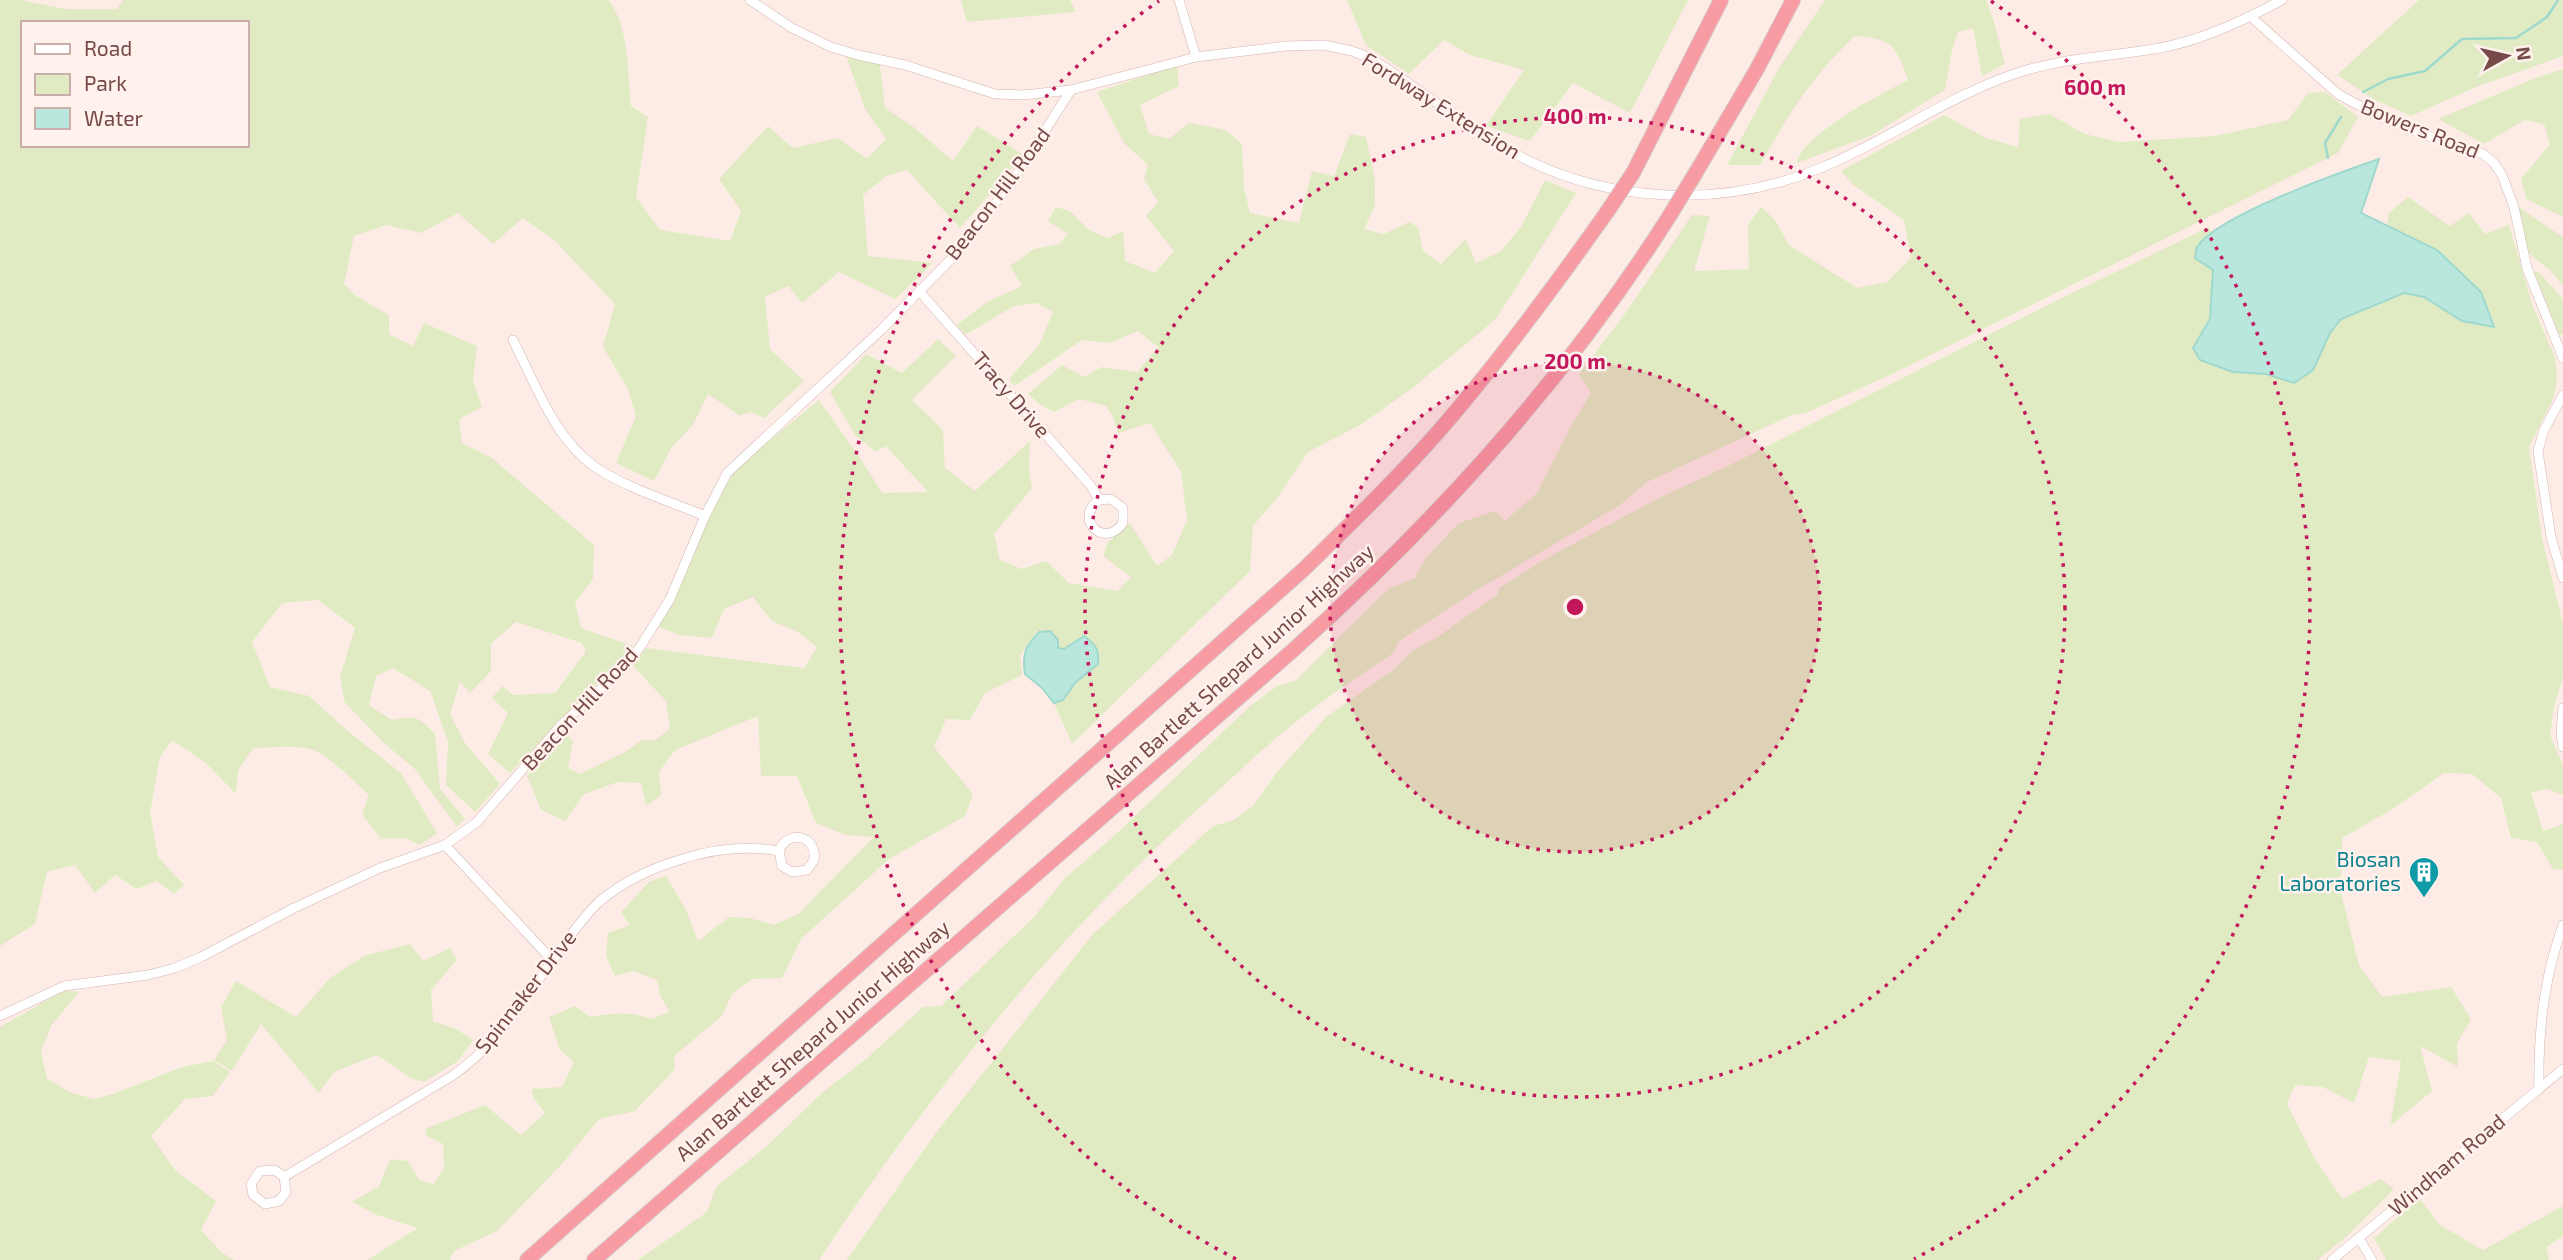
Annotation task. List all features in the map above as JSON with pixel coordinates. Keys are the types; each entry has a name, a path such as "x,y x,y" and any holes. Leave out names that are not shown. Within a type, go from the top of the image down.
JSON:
{"highway":[{"name":"Alan Bartlett Shepard Junior Highway","path":"527,1260 1202,661 1323,551 1428,443 1482,380 1557,283 1633,173 1721,0"},
{"name":"Alan Bartlett Shepard Junior Highway","path":"594,1260 1291,652 1371,578 1453,494 1531,404 1597,320 1670,215 1752,77 1793,0"}],"street":[{"name":"Fordway Extension","path":"750,0 792,28 831,47 905,65 995,94 1023,95 1071,90 1196,57 1324,45 1352,51 1386,68 1504,148 1547,169 1616,189 1648,194 1695,195 1743,191 1807,173 2013,74 2068,59 2172,46 2213,33 2282,0"},
{"path":"1179,0 1196,57"},
{"name":"Bowers Road","path":"2250,16 2338,93 2380,117 2483,154 2494,163 2502,175 2514,207 2527,268 2563,358"},
{"name":"Beacon Hill Road","path":"0,1016 64,986 148,975 175,968 380,868 445,845 477,822 562,724 625,667 670,599 719,485 737,461 862,348 955,256 1027,161 1071,90"},
{"name":"Tracy Drive","path":"920,292 1088,483 1099,500"},
{"path":"513,340 557,424 583,456 606,474 705,516"},
{"path":"2563,395 2544,430 2538,451 2551,537 2563,578"},
{"name":"Tracy Drive","path":"1099,500 1114,500 1123,508 1124,520 1115,532 1104,534 1092,526 1090,511 1099,500"},
{"path":"2563,708 2563,747"},
{"name":"Spinnaker Drive","path":"800,836 810,842 815,856 810,867 796,873 782,866 779,851 788,838 800,836"},
{"path":"445,845 552,960"},
{"name":"Spinnaker Drive","path":"284,1177 463,1068 491,1041 593,907 619,886 661,865 714,850 755,848 779,851"},
{"path":"2539,1089 2542,1014 2554,948 2563,925"},
{"name":"Windham Road","path":"2332,1260 2563,1069"},
{"path":"275,1170 284,1177 286,1192 279,1201 265,1204 253,1195 252,1180 260,1171 275,1170"},
{"path":"2359,1238 2372,1260"}],"green space":[{"path":"0,0 19,0 66,9 117,9 123,0 608,0 615,10 624,36 631,106 648,117 636,197 660,230 730,241 741,211 719,179 768,126 793,148 838,138 867,159 886,139 865,109 846,56 880,65 885,108 915,128 953,161 977,126 1024,155 960,228 907,170 887,176 863,195 868,256 933,263 895,299 839,272 802,303 788,286 765,297 770,349 804,381 764,418 750,412 740,416 708,394 693,425 672,447 654,481 616,463 636,416 628,389 603,347 615,304 554,240 523,218 493,244 458,213 421,233 386,225 354,236 344,284 356,296 389,315 389,334 413,346 424,323 477,346 473,381 482,407 459,419 462,443 492,458 594,545 593,579 575,603 581,628 633,646 510,773 488,754 508,713 492,698 502,686 514,695 555,693 586,651 582,643 516,622 491,644 491,671 470,693 460,682 450,714 465,743 500,784 475,812 446,785 448,742 430,691 393,668 376,676 369,705 392,720 416,718 435,734 440,789 465,819 457,827 414,768 385,744 345,703 340,677 355,628 318,600 282,603 252,642 270,687 309,696 401,773 437,833 420,845 405,838 381,839 362,814 369,795 334,764 313,750 291,747 253,748 238,771 236,794 207,764 172,740 160,757 150,812 158,857 184,885 174,894 156,881 137,889 115,875 95,893 75,865 47,872 35,924 0,946"},
{"path":"961,0 1070,0 1076,12 967,22"},
{"path":"1347,0 1688,0 1630,113 1573,83 1530,141 1486,126 1524,70 1470,55 1444,40 1409,74 1366,45"},
{"path":"1825,0 1986,0 2005,64 1982,76 1973,28 1958,32 1945,90 1872,135 1797,163 1802,152 1828,127 1863,104 1908,80 1896,51 1891,46 1877,39 1855,36 1839,51 1802,97 1760,165 1727,165 1779,68"},
{"path":"2419,0 2563,0 2563,56 2476,87 2411,116 2373,99 2337,75"},
{"path":"1177,65 1179,86 1140,105 1149,134 1169,139 1189,123 1226,130 1242,144 1244,188 1250,213 1299,223 1312,171 1334,176 1350,134 1366,137 1375,179 1375,206 1364,229 1384,234 1409,222 1418,227 1423,251 1441,264 1466,239 1476,263 1500,252 1521,227 1545,180 1576,193 1496,319 1410,390 1360,425 1308,452 1278,497 1253,526 1250,571 1072,744 1054,703 1063,700 1075,683 1098,664 1072,642 1064,649 1057,648 1058,640 1050,630 1037,631 1020,656 1022,675 985,693 970,720 946,719 934,747 973,794 965,816 889,859 801,939 782,978 752,979 732,994 722,1016 674,1056 675,1069 635,1111 599,1119 563,1163 497,1231 454,1251 450,1260 367,1260 418,1228 377,1215 352,1202 379,1186 390,1159 408,1161 419,1180 434,1184 444,1167 443,1144 427,1136 425,1129 485,1105 521,1135 545,1113 533,1097 532,1089 562,1087 574,1062 560,1050 549,1017 575,1006 590,1017 621,1014 651,1019 669,1012 660,995 657,980 633,971 615,976 606,956 608,933 630,925 621,912 649,882 666,876 686,910 698,941 729,917 750,918 774,925 798,914 874,837 846,835 816,823 797,776 761,776 758,716 675,750 659,772 661,795 646,806 641,783 618,782 584,794 565,821 541,810 527,776 565,733 573,741 568,768 580,774 623,753 642,740 655,740 670,729 666,701 633,666 646,648 804,668 817,647 798,632 772,621 753,597 724,609 712,638 679,635 656,626 708,516 737,467 819,400 882,493 928,492 886,446 876,452 855,435 830,392 866,354 902,373 938,339 956,356 912,400 943,430 945,468 975,491 1030,441 1029,472 1032,488 994,534 1000,560 1022,569 1046,561 1069,583 1117,591 1131,577 1103,556 1108,542 1130,523 1157,566 1172,555 1187,520 1181,472 1150,423 1118,433 1106,406 1079,399 1054,412 1028,394 1062,365 1084,377 1102,367 1137,372 1158,347 1138,331 1110,343 1082,340 1014,386 1009,379 1039,345 1053,312 1036,303 1014,306 965,335 957,325 987,302 1022,286 1010,266 1034,249 1059,244 1068,234 1048,221 1056,207 1070,211 1089,230 1108,238 1123,231 1125,261 1155,273 1174,251 1146,216 1158,202 1144,179 1148,165 1124,143 1097,92"},
{"path":"2563,69 2563,217 2526,199 2521,179 2550,144 2544,124 2525,120 2484,144 2438,119"},
{"path":"2325,92 2358,117 2338,153 1890,375 1806,413 1792,415 1647,482 1620,505 1472,593 1399,641 1392,654 1345,685 1262,750 1100,904 951,1075 861,1197 819,1260 638,1260 707,1212 716,1187 770,1143 823,1092 867,1058 923,1007 941,1006 1033,918 1065,878 1115,835 1250,706 1277,686 1295,681 1388,589 1415,578 1425,559 1459,523 1495,511 1505,521 1537,493 1591,393 1579,374 1627,311 1692,215 1710,216 1694,271 1749,269 1748,225 1761,207 1775,220 1789,245 1857,288 1887,282 1911,258 1904,220 1852,184 1841,171 1944,115 1986,138 2018,147 2020,119 2049,114 2085,134 2120,142 2215,136 2288,120 2308,93"},
{"path":"2379,159 2361,213 2387,226 2389,213 2408,197 2450,226 2469,213 2485,234 2509,225 2533,307 2555,357 2557,377 2554,397 2529,447 2542,538 2563,624 2563,678 2554,707 2550,735 2563,765 2563,795 2547,789 2531,792 2543,831 2563,824 2563,870 2553,869 2537,842 2511,838 2501,798 2472,774 2444,773 2394,808 2342,838 2341,892 2359,965 2382,997 2451,987 2471,1019 2457,1044 2458,1067 2420,1046 2432,1091 2390,1126 2401,1061 2369,1057 2354,1103 2323,1087 2295,1085 2287,1104 2315,1159 2342,1199 2381,1179 2394,1189 2348,1235 2318,1260 847,1260 935,1134 1093,934 1213,826 1234,820 1254,805 1277,772 1326,717 1393,670 1412,651 1436,638 1498,594 1499,588 1547,558 1659,498 2072,293 2209,227 2212,234 2294,192"},
{"path":"2517,206 2563,237 2563,286 2550,270 2528,253"},
{"path":"2534,271 2539,272 2563,299 2563,335 2559,334"},
{"path":"410,944 423,961 450,948 457,960 431,990 433,1021 456,1029 473,1040 458,1061 424,1082 411,1078 377,1055 334,1072 319,1093 261,1024 232,1071 214,1060 227,1040 221,1007 236,981 296,1017 330,978 364,956"},
{"path":"65,990 79,992 51,1026 41,1052 47,1078 69,1092 94,1099 182,1067 213,1061 230,1072 213,1096 185,1099 151,1136 175,1170 216,1201 201,1230 221,1252 234,1260 0,1260 0,1027"},
{"path":"2419,1198 2440,1225 2483,1250 2563,1206 2563,1236 2546,1247 2549,1260 2386,1260 2374,1238"}],"water":[{"path":"2379,159 2361,213 2437,250 2481,292 2494,327 2462,321 2424,297 2404,293 2341,319 2330,333 2313,370 2294,383 2266,374 2233,372 2200,360 2193,348 2210,319 2213,270 2195,258 2197,247 2209,235 2253,209 2310,184"},
{"path":"1050,631 1058,640 1058,648 1064,649 1084,636 1096,648 1098,659 1098,664 1075,683 1063,700 1054,703 1042,688 1025,674 1024,667 1024,656 1030,642 1039,632"}],"waterway":[{"path":"2363,92 2388,79 2425,71 2462,39 2516,38 2547,17 2558,0"},
{"path":"2328,158 2325,143 2341,117"}],"place":[{"name":"Biosan Laboratories","path":"2424,899"}]}
